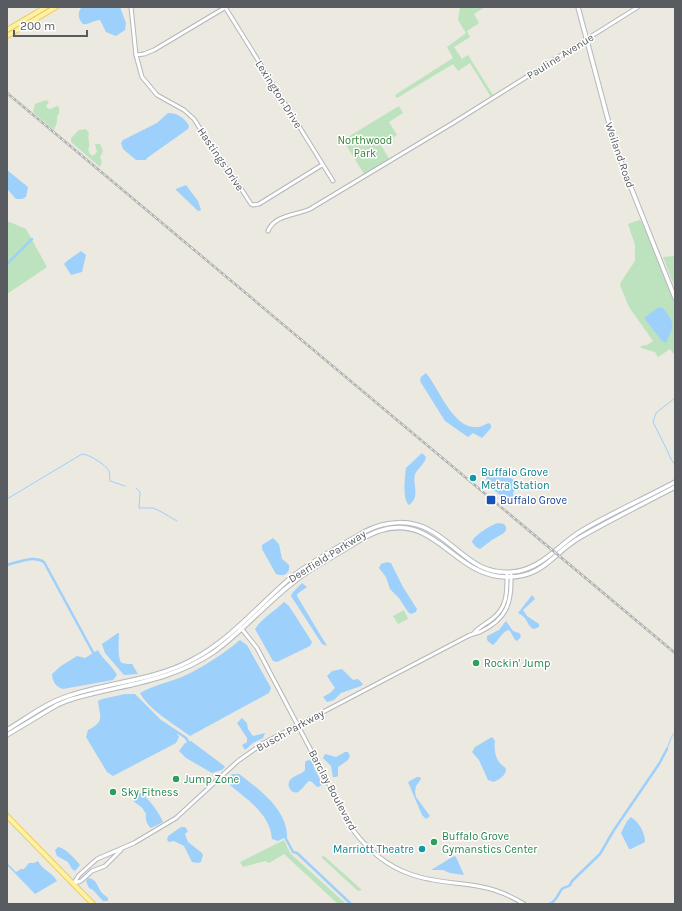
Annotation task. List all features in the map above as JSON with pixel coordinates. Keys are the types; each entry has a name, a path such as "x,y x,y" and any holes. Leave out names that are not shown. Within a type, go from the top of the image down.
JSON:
{"main road":[{"path":"7,30 46,7"},
{"path":"7,36 56,7"},
{"name":"Weiland Road","path":"578,7 613,136 624,170 675,298"},
{"name":"Deerfield Parkway","path":"509,575 537,565 580,532 675,482"},
{"name":"Deerfield Parkway","path":"7,735 57,705 69,700 148,682 183,669 213,652 304,574 366,536 390,528 407,528 422,532 432,538 466,565 488,575 528,573 544,566 577,539 675,487"},
{"name":"Deerfield Parkway","path":"7,730 50,704 66,697 146,678 175,668 204,653 241,627"},
{"path":"7,815 94,904"}],"street":[{"path":"131,7 136,55 148,53 154,50 225,7"},
{"name":"Lexington Drive","path":"225,7 333,181"},
{"name":"Pauline Avenue","path":"268,231 271,226 281,219 304,212 327,199 482,105 638,7"},
{"name":"Hastings Drive","path":"136,55 140,70 147,84 157,95 184,110 194,119 220,160 251,204 259,204 322,165"},
{"name":"Busch Parkway","path":"74,883 79,875 96,859 122,849 151,834 176,818 238,761 262,744 493,624 505,611 511,597 509,575"},
{"name":"Barclay Boulevard","path":"241,627 257,648 353,830 377,856 393,867 410,875 426,879 490,888 506,894 524,904"},
{"name":"Busch Parkway","path":"74,883 81,881 92,871 105,866 122,849"}],"green space":[{"path":"460,7 485,7 474,14 479,23 467,31 470,37 454,47 462,59 468,55 493,95 491,97 470,63 458,71 453,64 397,98 395,95 453,58 447,47 466,33 458,20"},
{"path":"46,100 49,102 46,106 47,108 50,109 57,106 59,107 59,114 57,116 57,122 54,130 33,112 35,104"},
{"name":"Northwood Park","path":"399,106 403,113 389,122 397,135 381,145 389,159 364,174 343,140"},
{"path":"86,129 89,133 88,150 90,154 93,156 97,152 95,144 100,144 103,151 100,157 102,162 100,167 71,142 71,138 79,130"},
{"path":"639,220 642,222 675,302 675,356 670,349 658,357 655,352 641,348 641,346 647,345 653,341 629,307 620,285 635,261 635,245 628,224"},
{"path":"7,221 26,229 47,267 7,294"},
{"path":"675,256 675,288 663,257"},
{"path":"404,610 408,619 398,624 393,616"},
{"path":"284,840 290,853 346,904 338,904 284,854 269,863 265,861 243,867 240,862"},
{"path":"324,856 362,890 358,891 321,857"}],"water":[{"path":"82,7 120,7 126,23 125,30 116,36 106,32 100,20 83,24 79,16 79,11"},
{"path":"168,113 183,118 189,126 188,129 146,160 136,160 123,149 121,143 123,140 157,123"},
{"path":"7,170 28,187 26,197 16,199 7,189"},
{"path":"186,185 198,201 201,210 198,211 176,190"},
{"path":"81,251 86,255 82,272 71,275 64,264"},
{"path":"659,307 663,308 672,322 672,328 666,343 662,341 645,319 645,317"},
{"path":"426,373 448,407 461,422 469,426 479,427 489,423 491,425 491,428 482,438 473,433 468,437 445,421 420,381 421,377"},
{"path":"422,453 426,457 415,474 415,498 409,505 405,498 406,468"},
{"path":"489,473 510,478 515,482 517,485 513,493 514,503 512,505 490,487 486,481"},
{"path":"498,523 504,524 506,527 504,533 480,549 476,547 472,542 473,539 479,533"},
{"path":"273,538 279,544 282,559 289,565 289,571 284,575 276,574 262,549 262,545"},
{"path":"387,562 391,563 403,587 417,609 416,612 411,614 408,612 399,598 390,589 386,577 379,568 381,564"},
{"path":"302,583 307,587 297,594 297,596 327,646 322,644 291,596"},
{"path":"532,595 535,599 523,610 527,616 539,624 539,627 534,629 531,628 522,615 518,613"},
{"path":"284,602 289,606 312,642 310,646 277,662 273,661 255,629 265,618"},
{"path":"506,621 513,631 521,635 520,638 517,641 515,640 508,630 493,645 487,640 487,636 499,630"},
{"path":"118,633 120,661 122,663 132,664 138,674 124,675 105,653 102,644"},
{"path":"240,640 247,645 271,688 269,693 190,736 149,705 140,693 192,672 214,660"},
{"path":"98,650 117,675 113,680 63,689 58,687 52,674 61,666 77,656 85,658"},
{"path":"342,669 353,680 358,679 363,684 341,693 334,700 327,702 323,697 335,688 327,676 332,671"},
{"path":"125,694 135,694 163,722 176,732 179,737 176,743 113,776 107,772 86,737 88,730 97,724 100,718 98,701"},
{"path":"242,718 247,723 248,729 253,736 265,733 263,738 253,743 245,750 242,745 247,742 247,738 237,723"},
{"path":"492,737 495,741 496,757 506,769 504,775 494,782 488,780 479,760 472,752 475,747"},
{"path":"191,741 225,767 222,770 212,773 186,758 179,751 185,743"},
{"path":"348,752 350,756 348,760 338,767 338,776 333,777 331,766 323,758 325,754 336,757"},
{"path":"309,760 314,763 314,768 322,785 318,787 309,781 298,792 295,793 291,791 289,787 290,780 305,770 305,763"},
{"path":"232,774 239,774 264,794 278,810 283,819 287,839 284,838 278,841 272,839 267,822 263,815 251,802 231,786 228,781"},
{"path":"420,777 421,779 416,786 416,797 430,816 426,819 422,815 408,782"},
{"path":"142,793 151,803 163,822 151,828 148,825 146,814 134,800 134,796"},
{"path":"631,817 641,828 645,842 629,849 621,833 627,821"},
{"path":"181,827 185,827 188,831 185,834 188,842 202,853 203,855 201,862 192,862 184,846 174,841 169,842 167,840 168,836"},
{"path":"58,847 67,852 80,865 75,871 68,862 57,856 55,850"},
{"path":"454,856 456,857 464,875 450,873 443,870 431,870"},
{"path":"38,861 42,867 57,881 35,894 7,865 7,863 16,872 24,869 29,863"},
{"path":"88,878 95,881 102,893 108,898 108,901 103,901 93,890 89,888 86,881"}],"waterway":[{"path":"7,264 32,239"},
{"path":"675,398 656,413 653,422 675,465"},
{"path":"7,499 82,454 85,454 101,463 109,471 110,481 125,486"},
{"path":"136,488 140,492 139,508 153,508 177,521"},
{"path":"7,565 31,559 44,562 95,656"},
{"path":"162,722 186,738 189,743"},
{"path":"667,749 675,732"},
{"path":"549,904 555,900 562,889 569,886 572,881 600,854 614,830 659,764 667,749"},
{"path":"285,837 293,852 297,853 351,904"}],"railway":[{"path":"7,93 675,653"}],"place":[{"name":"Buffalo Grove Metra Station","path":"473,478"},
{"name":"Buffalo Grove","path":"491,500"},
{"name":"Rockin' Jump","path":"476,663"},
{"name":"Jump Zone","path":"176,779"},
{"name":"Sky Fitness","path":"113,792"},
{"name":"Buffalo Grove Gymanstics Center","path":"434,842"},
{"name":"Marriott Theatre","path":"422,849"}]}
